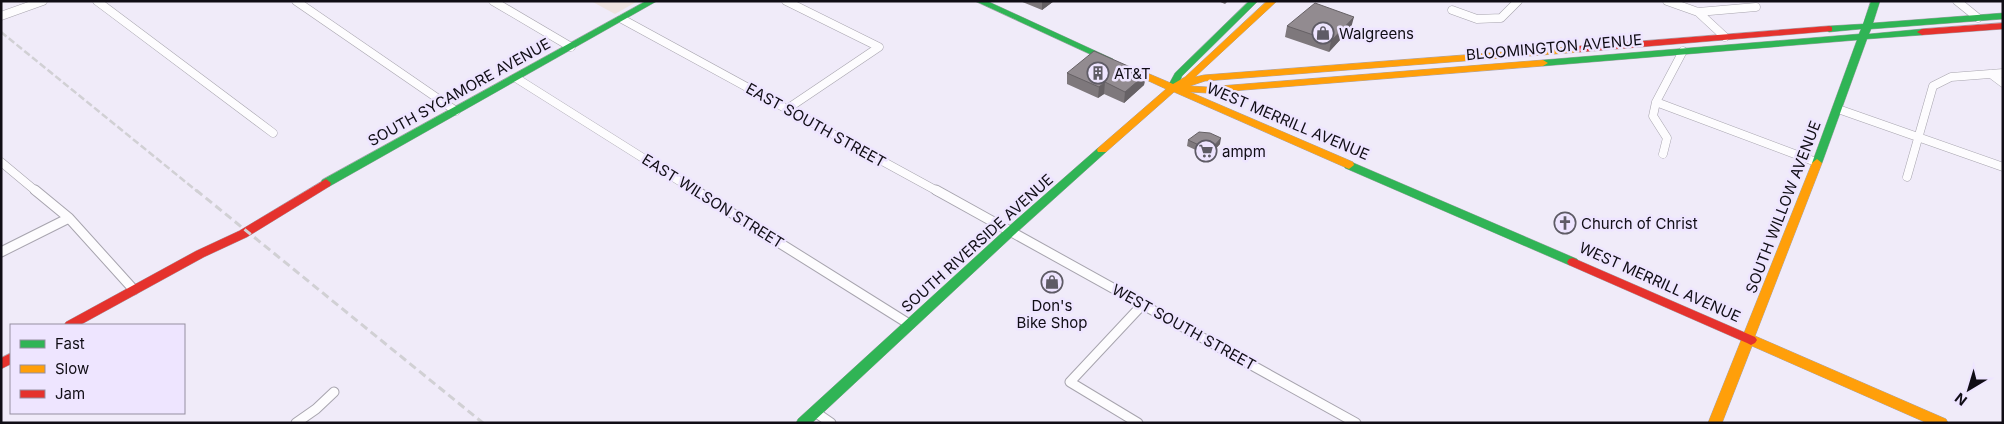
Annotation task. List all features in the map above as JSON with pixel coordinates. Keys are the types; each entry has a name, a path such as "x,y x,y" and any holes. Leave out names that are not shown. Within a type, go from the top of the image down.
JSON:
{"main road":[{"name":"SOUTH SYCAMORE AVENUE","path":"72,324 200,254 216,248 280,210 653,1"},
{"name":"WEST MERRILL AVENUE","path":"979,1 1173,88 1749,337 1941,423"},
{"name":"SOUTH RIVERSIDE AVENUE","path":"1173,88 1178,75 1254,1"},
{"name":"SOUTH RIVERSIDE AVENUE","path":"803,423 1012,230 1173,88 1188,79 1206,64 1273,1"},
{"name":"SOUTH WILLOW AVENUE","path":"1715,423 1838,109 1876,1"},
{"name":"BLOOMINGTON AVENUE","path":"1173,88 1204,78 1236,75 2003,16"},
{"name":"BLOOMINGTON AVENUE","path":"1173,88 1206,90 2003,26"},
{"name":"BLOOMINGTON AVENUE","path":"1206,64 1213,70 1236,75"}],"street":[{"path":"1,20 43,1"},
{"path":"97,1 273,133"},
{"path":"296,1 456,111"},
{"path":"493,1 571,47"},
{"path":"786,1 879,47 787,109"},
{"path":"1452,10 1477,19 1501,18 1518,1"},
{"path":"1667,1 1698,12 1724,37"},
{"path":"1957,1 1978,18"},
{"path":"1698,12 1756,7"},
{"path":"1,16 16,12"},
{"name":"EAST SOUTH STREET","path":"622,19 1012,230"},
{"path":"1663,154 1667,138 1653,116 1656,102 1683,51"},
{"path":"1907,177 1933,86 1951,77 2003,73"},
{"path":"1991,74 2003,83"},
{"name":"EAST WILSON STREET","path":"516,78 909,324"},
{"path":"1656,102 1816,162"},
{"path":"1838,109 2003,167"},
{"path":"1,162 69,218 134,290"},
{"path":"1,252 69,218"},
{"name":"WEST SOUTH STREET","path":"1012,230 1356,423"},
{"path":"1138,423 1070,382 1143,304"},
{"path":"296,423 316,409 334,392"},
{"path":"815,412 831,423"}],"shaded area":[{"path":"591,1 638,1 615,14"}],"building":[{"path":"1315,3 1354,17 1331,41 1287,26"},
{"path":"1094,51 1146,74 1125,92 1105,82 1099,87 1067,73"},
{"path":"1199,132 1210,133 1221,138 1210,150 1188,140"}],"railway":[{"path":"1,32 198,192"},
{"path":"196,190 483,423"}],"traffic: fast":[{"path":"326,183 653,1"},
{"path":"979,1 1108,59"},
{"path":"1174,84 1178,75 1254,1"},
{"path":"1817,163 1876,1"},
{"path":"1829,29 2003,16"},
{"path":"1543,63 1922,32"},
{"path":"803,423 1011,231 1102,150"},
{"path":"1349,165 1573,262"}],"traffic: slow":[{"path":"1102,150 1173,88 1188,79 1273,1"},
{"path":"1178,86 1204,78 1580,49"},
{"path":"1183,88 1207,90 1543,63"},
{"path":"1130,69 1349,165"},
{"path":"1715,423 1817,163"},
{"path":"1751,340 1941,423"}],"traffic: jam":[{"path":"1922,32 2003,26"},
{"path":"1580,49 1829,29"},
{"path":"72,324 200,254 243,234 326,183"},
{"path":"1573,262 1751,340"},
{"path":"1,364 10,359"}],"place":[{"name":"Walgreens","path":"1323,33"},
{"name":"AT&T","path":"1098,73"},
{"name":"ampm","path":"1206,151"},
{"name":"Church of Christ","path":"1565,223"},
{"name":"Don's Bike Shop","path":"1052,282"}]}
